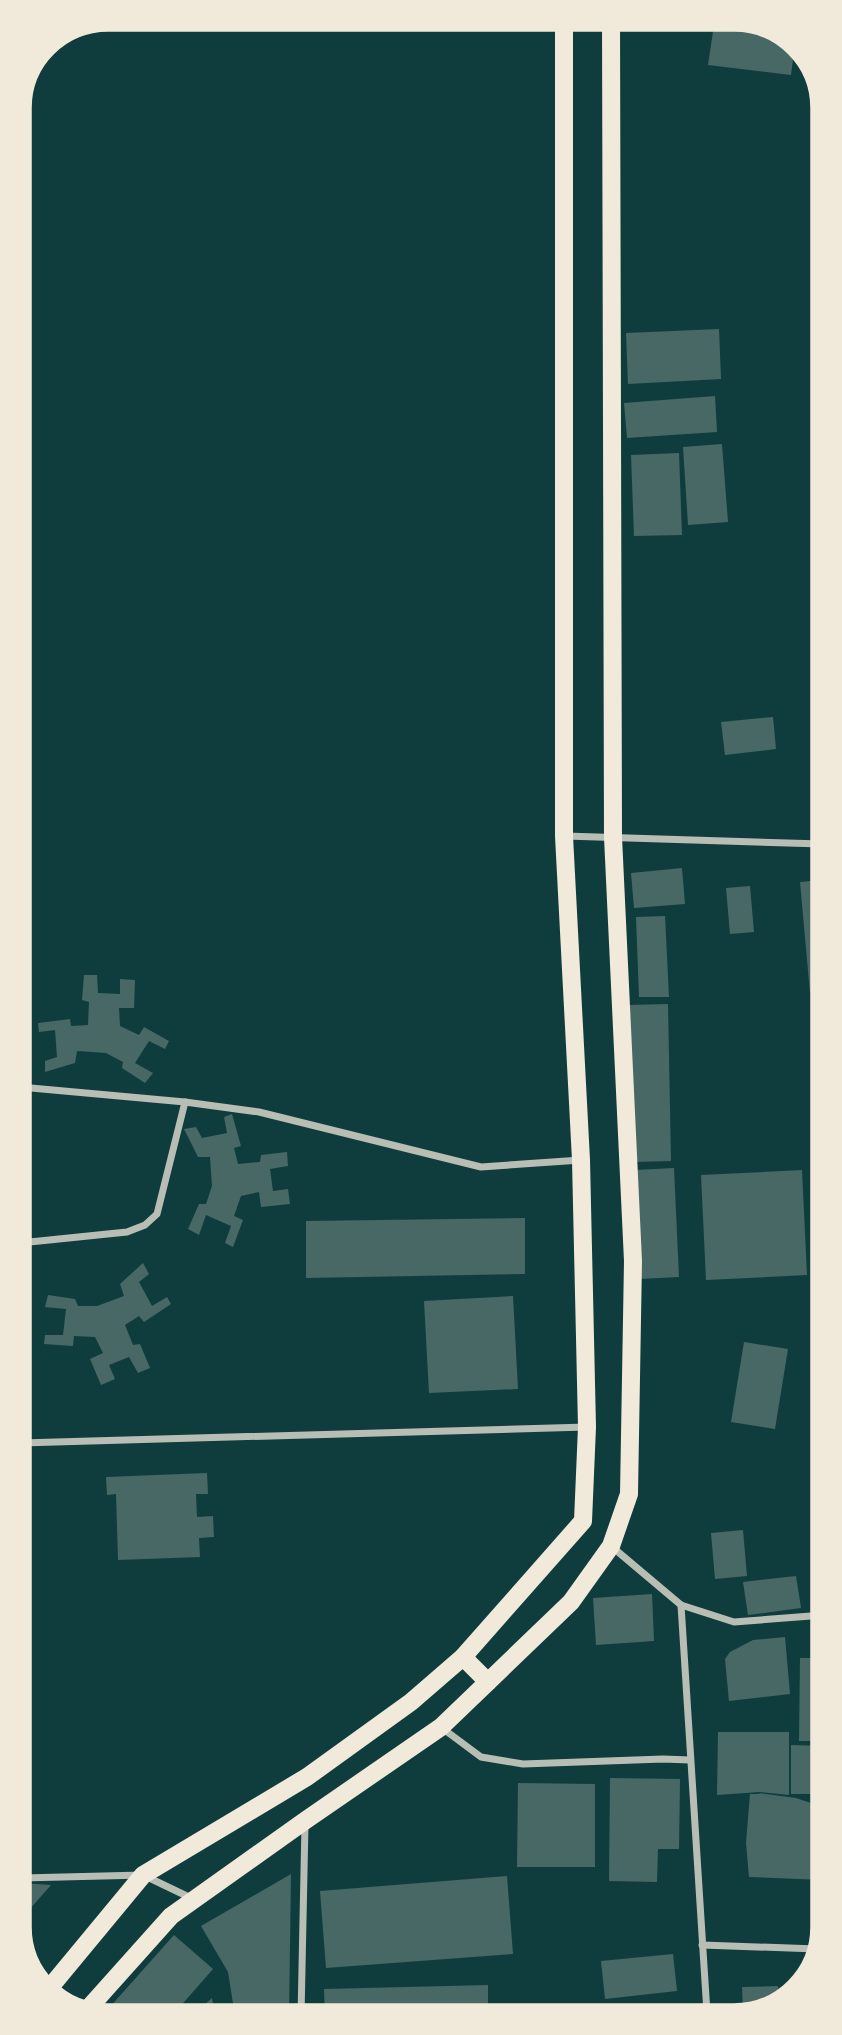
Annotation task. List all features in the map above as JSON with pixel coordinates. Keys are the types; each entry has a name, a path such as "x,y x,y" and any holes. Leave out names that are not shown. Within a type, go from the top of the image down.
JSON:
{"main road":[{"path":"54,1983 143,1875 307,1777 411,1702 463,1657 583,1521 587,1427 581,1160 564,836 565,30"},
{"path":"92,2004 171,1916 441,1727 571,1602 611,1546 629,1494 633,1261 613,837 611,30"},
{"path":"463,1657 488,1682"}],"street":[{"path":"564,836 812,844"},
{"path":"30,1088 186,1102 259,1112 481,1167 581,1160"},
{"path":"30,1241 127,1232 145,1225 157,1214 186,1102"},
{"path":"30,1443 587,1427"},
{"path":"611,1546 681,1605 734,1622 812,1616"},
{"path":"681,1605 706,2005"},
{"path":"441,1727 481,1757 523,1764 690,1760"},
{"path":"302,2005 306,1819"},
{"path":"30,1878 143,1875 194,1900"},
{"path":"702,1945 809,1949"}],"building":[{"path":"713,30 739,30 759,34 782,46 793,58 791,75 708,65"},
{"path":"719,329 721,379 628,384 626,333"},
{"path":"715,396 717,432 627,438 624,403"},
{"path":"722,444 728,522 688,525 683,447"},
{"path":"679,453 682,535 634,536 631,455"},
{"path":"773,717 776,749 725,755 721,722"},
{"path":"682,868 685,904 634,908 631,873"},
{"path":"812,881 812,993 810,993 800,882"},
{"path":"750,886 754,932 730,934 726,888"},
{"path":"665,916 669,997 639,997 636,917"},
{"path":"84,975 97,975 98,993 120,994 120,979 135,980 134,1008 119,1008 120,1026 139,1035 144,1027 169,1041 165,1049 149,1041 135,1063 153,1073 145,1083 122,1068 123,1062 106,1053 77,1051 75,1063 45,1072 45,1061 57,1057 55,1030 39,1032 38,1023 70,1019 71,1026 88,1025 89,1002 82,1000"},
{"path":"668,1004 671,1161 632,1162 628,1005"},
{"path":"232,1114 241,1146 234,1148 238,1164 260,1162 261,1155 287,1152 288,1166 270,1169 273,1191 288,1189 290,1204 261,1207 259,1192 241,1196 234,1216 243,1220 233,1247 225,1243 231,1226 206,1215 199,1235 188,1229 199,1204 206,1204 212,1186 210,1157 198,1157 184,1129 196,1127 202,1138 227,1133 224,1117"},
{"path":"674,1168 679,1277 639,1279 635,1170"},
{"path":"802,1170 807,1275 706,1280 701,1175"},
{"path":"525,1218 525,1274 306,1278 306,1221"},
{"path":"143,1263 149,1274 139,1282 152,1306 167,1297 171,1304 144,1322 139,1316 125,1325 133,1345 140,1344 150,1368 138,1373 129,1357 109,1365 115,1379 101,1385 90,1359 103,1353 95,1337 74,1336 73,1346 44,1344 45,1335 63,1335 66,1309 45,1307 48,1295 75,1299 78,1306 97,1306 124,1296 120,1284"},
{"path":"513,1296 518,1389 429,1393 424,1301"},
{"path":"744,1342 788,1349 775,1429 731,1422"},
{"path":"207,1473 208,1494 196,1494 197,1517 213,1516 214,1537 199,1538 200,1557 118,1560 116,1494 107,1495 106,1477"},
{"path":"743,1530 747,1576 715,1579 711,1533"},
{"path":"796,1576 801,1608 748,1615 743,1582"},
{"path":"652,1594 654,1641 596,1645 593,1598"},
{"path":"785,1637 790,1694 729,1701 725,1659 730,1652 753,1640"},
{"path":"800,1658 812,1658 812,1741 799,1741"},
{"path":"718,1732 789,1732 789,1795 760,1792 717,1795"},
{"path":"791,1745 812,1746 812,1794 791,1794"},
{"path":"610,1778 680,1779 679,1849 658,1849 657,1882 609,1881"},
{"path":"518,1783 595,1784 595,1867 517,1867"},
{"path":"758,1793 796,1798 812,1803 812,1880 749,1877 746,1843 750,1794 760,1794"},
{"path":"291,1874 289,2005 233,2005 228,1972 201,1926"},
{"path":"507,1876 513,1954 326,1968 320,1891"},
{"path":"30,1884 51,1885 30,1909"},
{"path":"174,1935 213,1969 182,2005 112,2005"},
{"path":"673,1954 677,1991 605,1999 601,1961"},
{"path":"488,1985 488,2005 325,2005 324,1989"},
{"path":"778,1986 778,1991 759,2001 743,2005 742,1987"},
{"path":"212,1998 213,2005 204,2005"}]}
